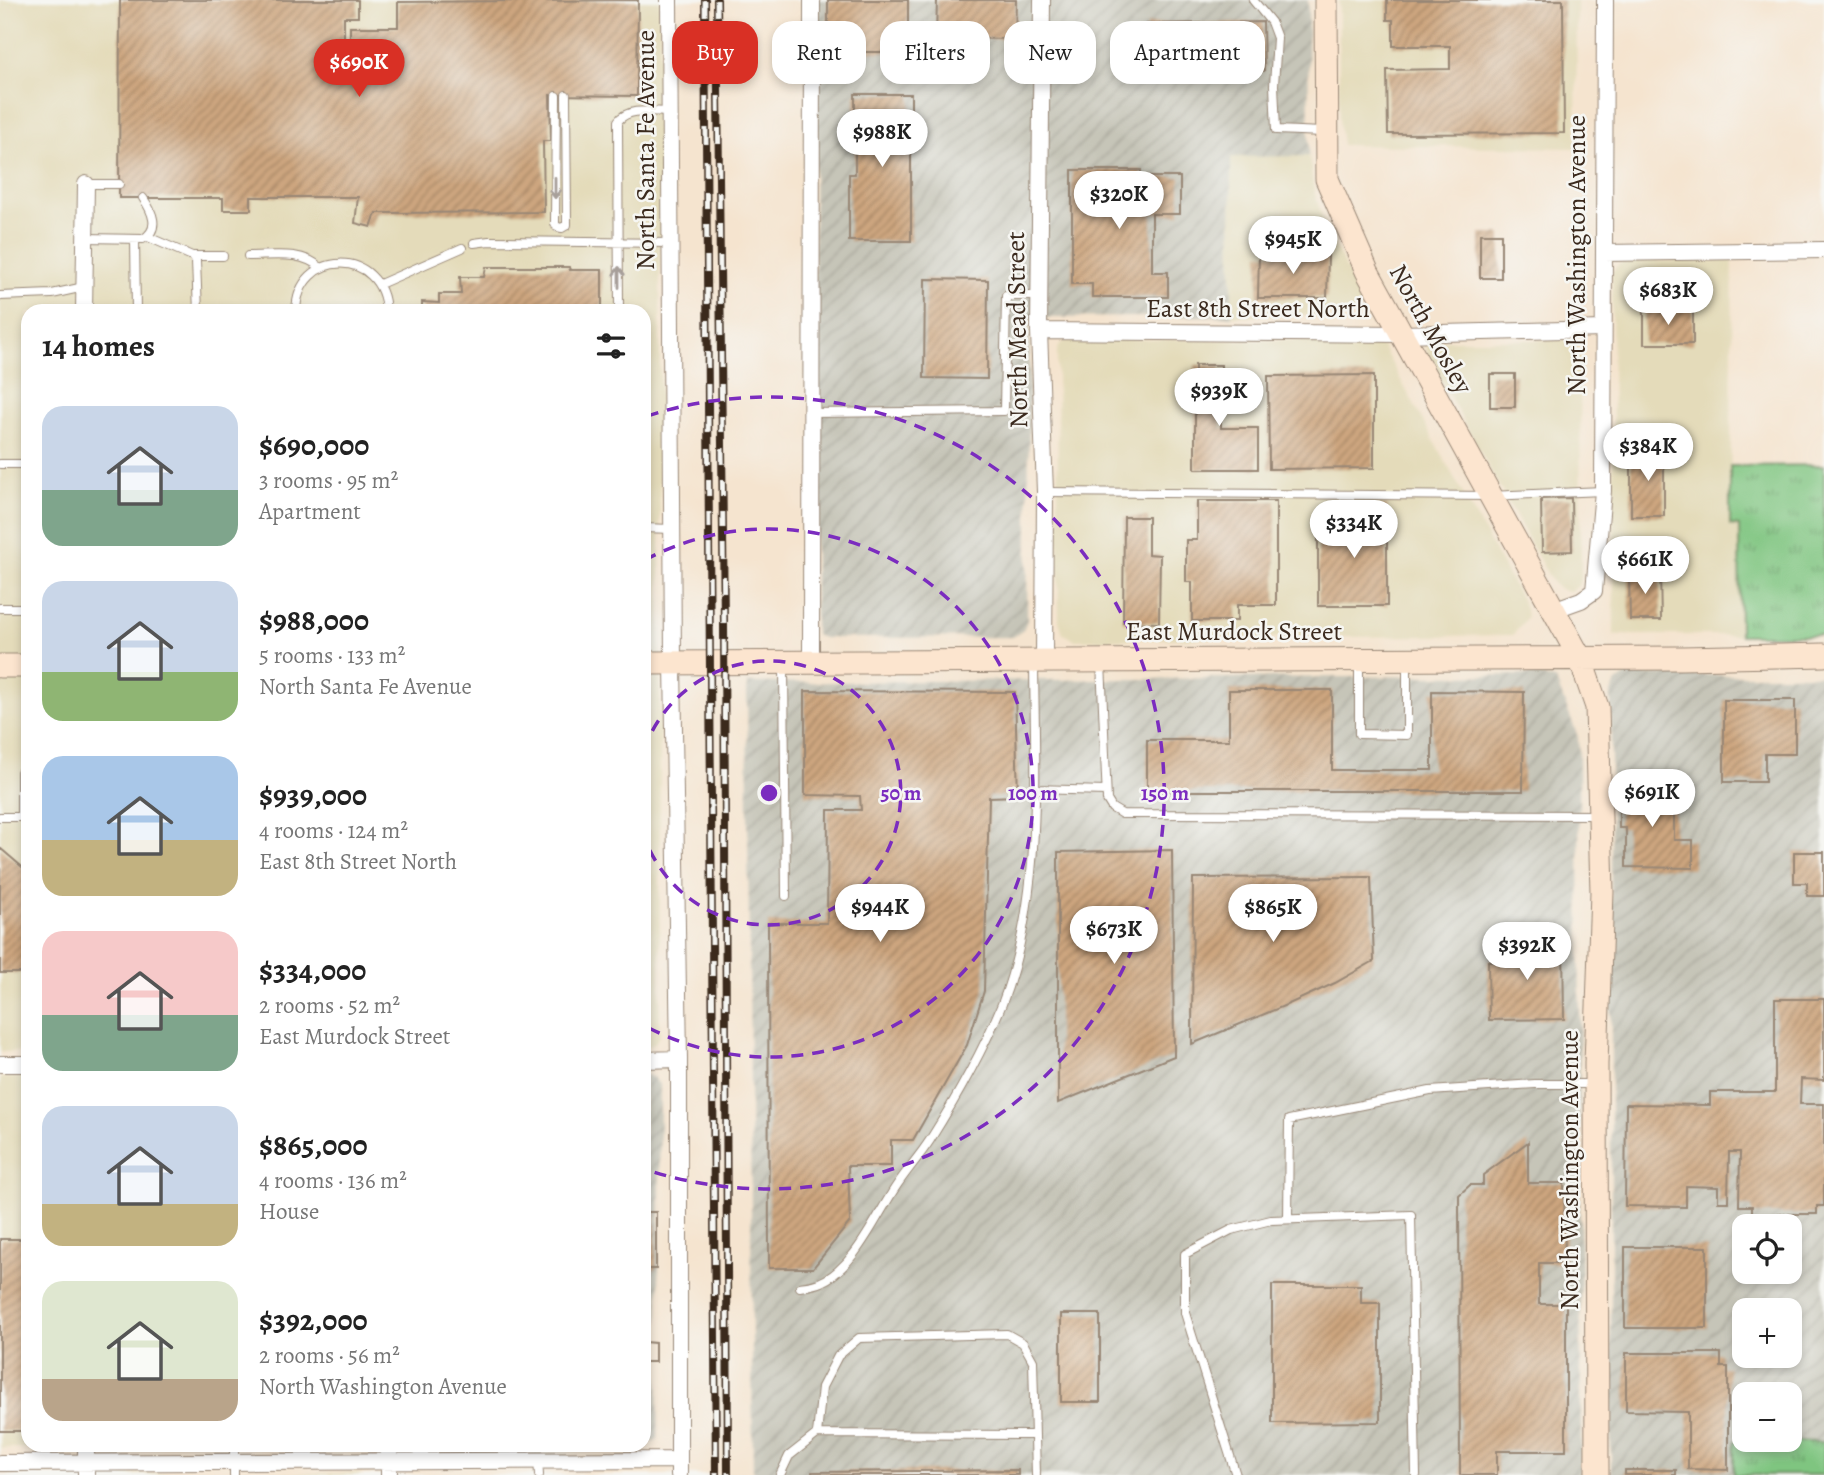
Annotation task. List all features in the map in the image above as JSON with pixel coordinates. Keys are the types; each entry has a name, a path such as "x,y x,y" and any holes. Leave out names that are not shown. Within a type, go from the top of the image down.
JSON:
{"street":[{"name":"North Santa Fe Avenue","path":"669,0 673,663 679,1059 679,1468"},
{"path":"811,662 812,0"},
{"name":"North Mead Street","path":"1039,660 1045,492 1039,331 1042,0"},
{"name":"North Mosley","path":"1326,0 1327,179 1367,271 1580,658"},
{"name":"North Washington Avenue","path":"1553,610 1581,600 1594,591 1603,491 1605,0"},
{"path":"84,304 86,184"},
{"path":"1604,253 1824,250"},
{"name":"East 8th Street North","path":"1039,331 1401,334 1603,329"},
{"name":"East Murdock Street","path":"651,663 1580,658 1824,654"},
{"name":"North Washington Avenue","path":"1580,658 1597,707 1602,892 1596,1084 1597,1475"},
{"path":"0,666 21,666"},
{"path":"651,1060 679,1059"},
{"path":"0,1064 21,1064"},
{"path":"0,1463 86,1469 234,1461 389,1460 538,1468 679,1468"}],"lane":[{"path":"1253,0 1271,22 1277,38 1274,85 1276,130 1326,132"},
{"path":"562,228 567,225 566,95"},
{"path":"556,96 555,223 562,228"},
{"path":"619,304 618,121 630,112 670,112"},
{"path":"555,147 566,147"},
{"path":"86,184 119,184"},
{"path":"143,198 154,221 154,227 148,237"},
{"path":"561,241 562,228"},
{"path":"85,239 148,237 192,256 197,261 198,304"},
{"path":"135,239 136,304"},
{"path":"474,243 670,243"},
{"path":"380,284 462,248"},
{"path":"192,256 223,256"},
{"path":"248,256 299,256 313,261 321,268"},
{"path":"296,304 303,282 321,268 341,263 356,265 370,273 380,284 386,304"},
{"path":"0,296 52,293 84,287"},
{"path":"811,413 1004,411 1006,296 1040,296"},
{"path":"0,464 21,464"},
{"path":"1045,492 1490,496 1603,491"},
{"path":"651,528 672,528"},
{"path":"0,608 21,608"},
{"path":"1101,659 1107,800 1112,808 1122,814 1600,815"},
{"path":"1359,659 1359,734 1407,735 1407,659"},
{"path":"800,1287 830,1278 848,1260 929,1141 982,1049 1002,1004 1016,961 1028,894 1039,660"},
{"path":"784,662 786,897"},
{"path":"1034,789 1106,790"},
{"path":"0,817 21,817"},
{"path":"1288,1219 1289,1120 1430,1091 1535,1084 1596,1084"},
{"path":"1236,1475 1185,1313 1185,1254 1231,1230 1271,1220 1411,1215 1416,1475"},
{"path":"817,1434 822,1387 838,1356 859,1338 1006,1334 1023,1343 1034,1361 1035,1475"},
{"path":"780,1475 789,1455 817,1434 1035,1435"}],"shaded area":[{"path":"0,0 660,0 660,1035 651,1045 651,304 21,304 21,1052 0,1052"},
{"path":"814,0 1308,0 1309,156 1231,157 1232,316 1030,318 1027,620 1023,630 1013,637 824,638 815,635 814,84 866,84 866,21 814,21"},
{"path":"1339,0 1577,0 1576,148 1342,145 1339,119"},
{"path":"1231,156 1309,156 1314,191 1325,226 1362,301 1359,310 1352,315 1232,316"},
{"path":"1630,261 1733,261 1730,524 1739,525 1740,635 1614,635 1612,272 1619,264"},
{"path":"1072,339 1372,341 1382,346 1523,603 1527,617 1513,635 1075,640 1063,634 1059,620 1057,351 1061,343"},
{"path":"1433,340 1568,340 1576,346 1580,354 1581,579 1577,587 1570,591 1560,589 1552,582 1428,357 1426,345"},
{"path":"1539,675 1556,681 1578,737 1579,755 1581,1475 753,1475 747,683"},
{"path":"1627,675 1824,675 1824,1442 1802,1442 1802,1382 1732,1382 1734,1475 1611,1475 1611,693 1615,684"},
{"path":"21,1077 21,1448 0,1448 0,1078"},
{"path":"651,1077 660,1086 658,1438 651,1442"},
{"path":"108,1474 361,1475 107,1475"}],"green space":[{"path":"1824,465 1824,635 1740,635 1739,526 1730,525 1730,466"},
{"path":"1802,1442 1824,1442 1824,1475 1734,1475 1734,1452 1802,1452"}],"building":[{"path":"120,0 358,0 358,17 344,17 344,47 350,47 350,27 398,27 398,2 638,0 637,96 550,95 551,141 543,141 544,212 376,213 371,227 355,223 358,197 251,197 251,210 223,210 223,198 119,198"},
{"path":"828,0 908,0 908,21 880,21 880,52 866,52 866,21 828,21"},
{"path":"937,0 1016,0 1015,21 1004,21 1004,39 990,39 990,21 936,21"},
{"path":"1387,0 1563,0 1564,133 1388,134 1387,70 1450,69 1450,46 1393,46 1393,20 1387,20"},
{"path":"855,94 911,94 911,241 849,241 849,174 855,174"},
{"path":"1072,170 1141,170 1141,177 1180,177 1180,214 1152,214 1152,272 1168,272 1168,297 1092,297 1092,284 1072,284"},
{"path":"1480,234 1501,234 1501,278 1480,278"},
{"path":"1259,253 1328,255 1327,298 1258,298"},
{"path":"486,267 569,267 570,270 602,270 602,304 422,304 439,303 439,294 461,294 460,277 484,277"},
{"path":"925,279 988,280 987,379 924,378"},
{"path":"1644,310 1693,310 1693,344 1644,344"},
{"path":"1195,365 1221,365 1221,428 1258,428 1258,469 1195,469"},
{"path":"1490,374 1515,374 1515,407 1490,407"},
{"path":"1374,375 1374,468 1269,469 1268,376"},
{"path":"1631,451 1664,451 1664,516 1631,516"},
{"path":"1571,498 1572,551 1542,552 1541,499"},
{"path":"1197,501 1276,501 1276,605 1237,605 1237,621 1192,621 1192,582 1186,582 1186,540 1197,540"},
{"path":"1354,506 1387,506 1387,606 1318,606 1318,523 1354,523"},
{"path":"1124,517 1148,517 1148,554 1160,555 1159,623 1123,622"},
{"path":"1660,571 1661,620 1630,620 1629,572"},
{"path":"1229,690 1332,690 1332,770 1432,770 1432,691 1524,692 1523,791 1147,791 1147,740 1229,740"},
{"path":"805,691 1015,692 1018,796 989,797 984,991 967,1045 913,1140 891,1140 891,1166 848,1166 850,1222 813,1268 769,1268 768,923 827,923 828,810 861,810 860,796 805,795"},
{"path":"1724,700 1795,700 1795,754 1765,754 1765,782 1724,782"},
{"path":"1619,787 1674,787 1674,840 1693,840 1693,868 1626,867 1626,828 1619,828"},
{"path":"0,848 21,866 21,973 0,973"},
{"path":"1172,850 1174,1056 1058,1103 1058,852"},
{"path":"1794,852 1824,852 1824,896 1807,896 1807,883 1794,883"},
{"path":"1371,877 1374,961 1335,983 1192,1044 1193,878"},
{"path":"1563,942 1564,1019 1489,1020 1488,961 1496,961 1495,943"},
{"path":"1775,999 1824,999 1824,1080 1801,1079 1800,1104 1824,1104 1824,1206 1817,1206 1817,1214 1752,1214 1752,1206 1739,1206 1740,1152 1729,1152 1728,1202 1718,1202 1718,1187 1686,1186 1686,1207 1625,1206 1626,1104 1710,1105 1710,1092 1775,1092"},
{"path":"1528,1142 1528,1183 1564,1183 1565,1263 1539,1263 1539,1304 1566,1304 1566,1451 1497,1451 1497,1475 1460,1475 1459,1195 1470,1185 1483,1185 1483,1175"},
{"path":"651,1212 656,1212 656,1269 651,1269"},
{"path":"0,1239 21,1239 21,1431 0,1431"},
{"path":"1625,1247 1707,1247 1707,1328 1625,1328"},
{"path":"1272,1285 1361,1285 1361,1303 1380,1303 1380,1422 1272,1423"},
{"path":"1061,1314 1100,1314 1100,1402 1061,1402"},
{"path":"651,1343 655,1343 655,1362 651,1362"},
{"path":"1626,1353 1721,1353 1721,1367 1728,1367 1728,1470 1688,1469 1688,1412 1626,1411"},
{"path":"1018,1470 1018,1475 812,1475 812,1472"},
{"path":"1625,1470 1676,1470 1676,1475 1625,1475"}],"railway":[{"path":"705,0 716,1475"},
{"path":"717,0 724,623 728,1475"}]}
